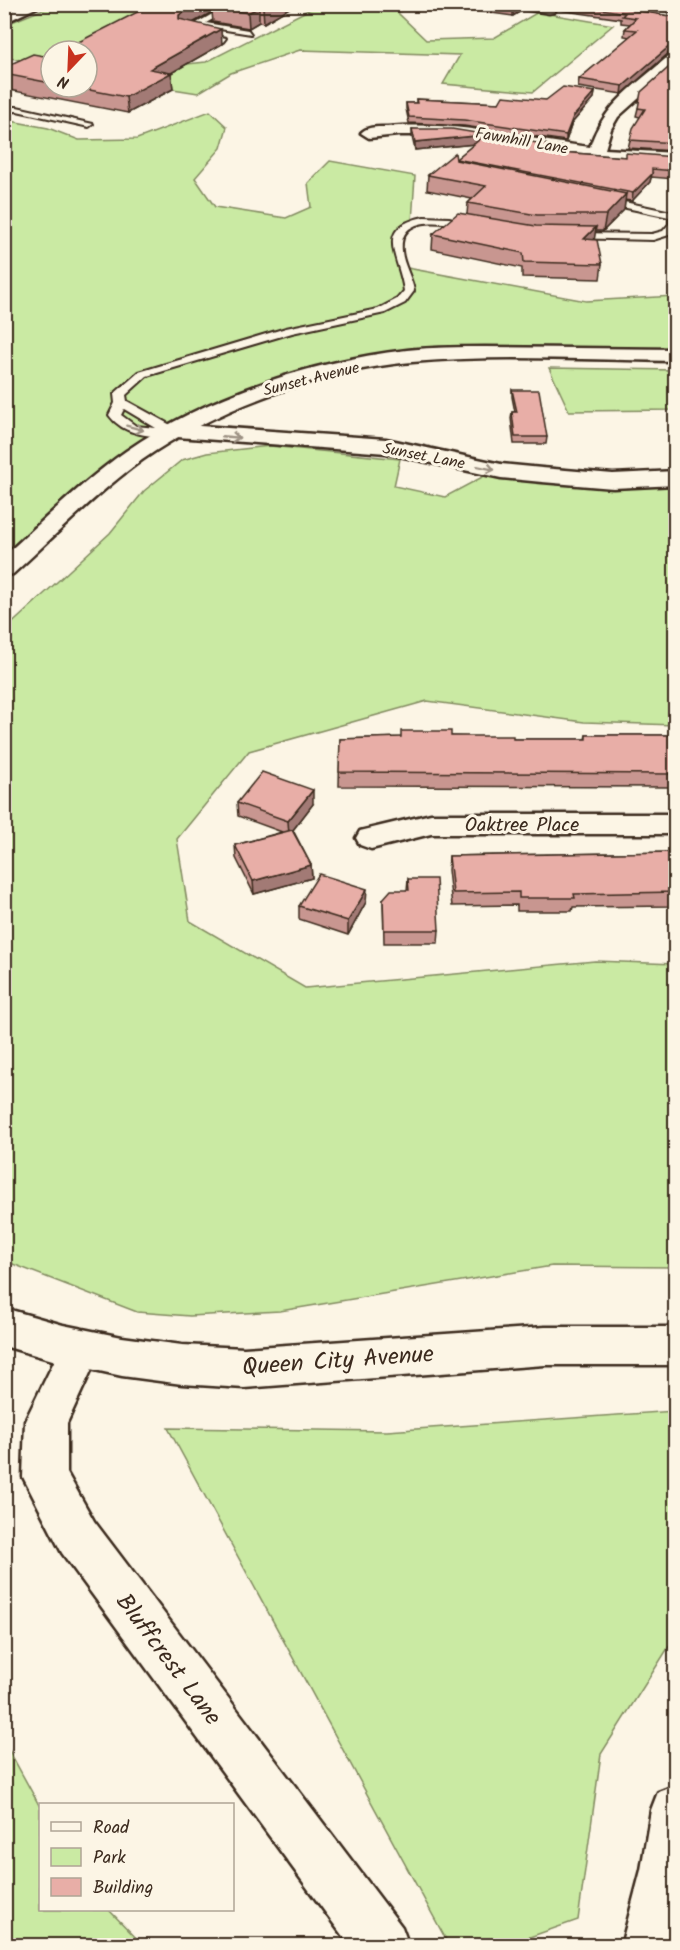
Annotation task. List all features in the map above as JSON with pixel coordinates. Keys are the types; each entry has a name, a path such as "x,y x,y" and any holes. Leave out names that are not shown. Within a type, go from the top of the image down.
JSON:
{"street":[{"path":"4,20 38,4"},
{"path":"518,4 552,7"},
{"path":"644,13 675,18"},
{"path":"596,152 603,129 612,114 675,57"},
{"path":"652,79 675,83"},
{"name":"Fawnhill Lane","path":"369,133 409,129 451,129 596,152 675,158"},
{"name":"Sunset Avenue","path":"4,569 100,482 172,432 220,406 277,383 377,361 420,355 675,355"},
{"name":"Sunset Lane","path":"172,432 386,446 501,471 542,475 613,481 675,478"},
{"name":"Oaktree Place","path":"371,838 431,824 675,824"},
{"name":"Queen City Avenue","path":"4,1327 53,1343 120,1358 208,1367 244,1368 545,1346 675,1346"},
{"name":"Bluffcrest Lane","path":"81,1349 46,1421 45,1477 78,1537 383,1946"},
{"path":"647,1946 668,1870 675,1810"}],"lane":[{"path":"224,40 185,33 236,4"},
{"path":"661,4 658,7 675,10"},
{"path":"199,24 248,32"},
{"path":"4,110 17,109 88,124"},
{"path":"558,236 653,237 666,232 674,225 674,215 595,199"},
{"path":"172,432 130,428 119,422 115,415 121,403 120,394 143,374 290,330 381,311 401,301 409,291 408,279 397,249 399,233 411,222 434,218 484,226"},
{"path":"121,403 172,432"}],"green space":[{"path":"54,5 165,5 149,68 206,62 318,5 410,5 398,13 426,40 494,38 538,12 613,25 533,92 443,84 460,55 300,50 231,73 198,93 173,89 99,56 99,39 39,39 39,64 5,57 4,25"},
{"path":"210,111 227,127 221,148 195,178 215,207 286,218 311,207 308,183 330,161 415,176 412,222 399,233 402,267 586,301 675,296 675,355 420,355 327,371 172,431 5,569 5,120 48,128 79,140 137,139"},
{"path":"549,368 675,370 675,410 569,411"},
{"path":"270,446 400,459 394,486 445,497 486,475 675,478 675,725 584,722 427,701 249,751 177,839 190,921 305,988 595,961 675,964 675,1267 552,1266 280,1311 190,1316 137,1312 5,1261 5,630 110,533 144,491 182,460 207,453"},
{"path":"675,1411 675,1637 601,1754 578,1920 507,1945 449,1945 168,1428 387,1431"},
{"path":"4,1741 39,1805 39,1911 110,1911 143,1945 5,1945"}],"building":[{"path":"153,4 198,4 179,15 179,19 221,29 150,69 171,73 126,97 99,92 99,39 84,39"},
{"path":"216,4 269,4 248,13 212,7"},
{"path":"481,4 521,4 513,9"},
{"path":"571,4 599,4 675,17 675,44 623,86 579,79 637,30 625,29 636,18 622,16 625,13"},
{"path":"33,54 39,55 39,81 4,74 4,67"},
{"path":"675,62 675,143 630,140 633,128 645,109 638,108 641,92"},
{"path":"563,87 595,92 573,117 566,135 464,120 409,117 406,103 417,103 416,99 499,103 503,96 546,100"},
{"path":"412,129 452,129 562,147 560,152 626,157 626,153 675,157 675,171 652,169 652,174 633,193 456,159 485,135 415,142"},
{"path":"455,153 456,160 626,194 606,215 537,215 468,203 486,186 428,175"},
{"path":"458,213 536,226 596,227 584,239 597,240 602,264 524,262 523,253 433,234"},
{"path":"512,390 539,390 547,437 515,437 512,412 517,412"},
{"path":"401,731 451,731 451,736 513,736 513,739 586,739 586,735 675,735 675,774 339,772 340,739 401,737"},
{"path":"262,772 313,790 288,821 237,803"},
{"path":"292,830 311,865 253,881 235,845"},
{"path":"675,852 675,892 574,894 575,898 519,898 519,892 453,893 449,856"},
{"path":"319,874 367,889 348,921 299,906"},
{"path":"408,879 436,879 439,930 384,930 383,899 391,890 409,890"}]}
